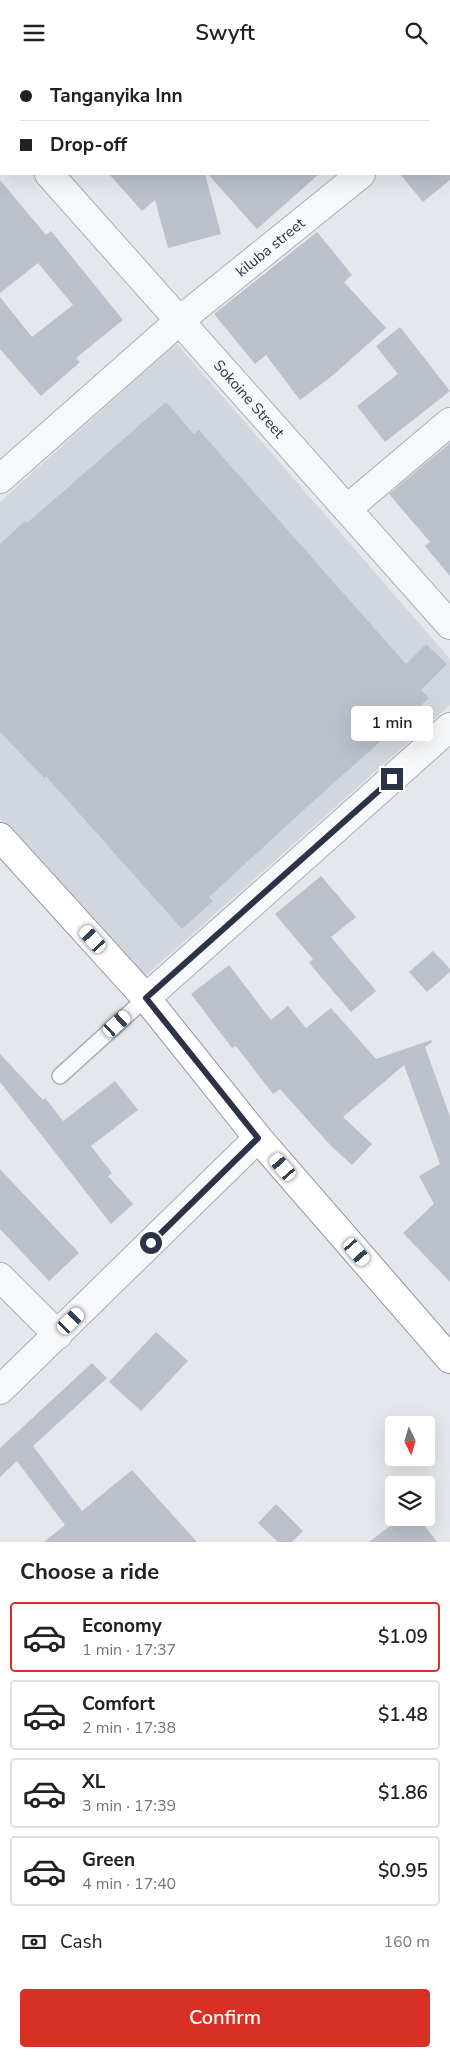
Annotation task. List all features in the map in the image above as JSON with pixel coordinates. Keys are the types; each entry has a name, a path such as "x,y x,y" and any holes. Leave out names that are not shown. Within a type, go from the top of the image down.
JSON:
{"highway":[{"path":"0,837 146,998 258,1138 448,1352"}],"street":[{"name":"Sokoine Street","path":"49,175 450,625"},
{"name":"kiluba street","path":"0,479 179,321 360,175"},
{"path":"347,509 450,422"},
{"path":"146,998 450,727"},
{"path":"0,1390 258,1138"},
{"path":"0,1277 58,1335"}],"lane":[{"path":"60,1076 146,998"}],"shaded area":[{"path":"176,343 450,659 450,705 143,978 0,819 0,502"}],"building":[{"path":"110,175 205,175 221,234 168,248 155,200 142,211"},
{"path":"209,175 318,175 257,229"},
{"path":"401,175 450,175 450,180 423,202"},
{"path":"0,180 46,235 51,231 123,320 76,358 80,362 41,396 0,349 0,297 32,337 73,305 38,263 0,293"},
{"path":"317,232 352,275 344,282 386,328 332,376 300,400 266,355 255,364 214,314"},
{"path":"400,327 450,391 385,442 357,406 398,374 376,346"},
{"path":"166,402 194,434 199,430 406,664 426,644 447,664 421,690 429,698 209,897 213,901 182,929 46,776 44,778 0,732 0,544 25,521 27,523"},
{"path":"450,443 450,576 425,546 430,542 389,494"},
{"path":"321,876 356,917 331,937 376,991 351,1012 309,963 313,959 275,914"},
{"path":"433,951 450,969 450,972 427,992 409,972"},
{"path":"229,965 271,1020 288,1006 306,1028 331,1008 376,1059 431,1040 432,1042 425,1047 450,1117 450,1282 403,1233 434,1204 419,1176 440,1164 404,1065 343,1117 372,1144 352,1165 331,1146 280,1089 273,1094 236,1046 232,1048 191,994"},
{"path":"0,1054 43,1100 45,1098 63,1121 115,1081 138,1110 91,1146 112,1173 108,1176 133,1204 111,1224 0,1082"},
{"path":"0,1169 79,1253 49,1281 0,1229"},
{"path":"156,1332 188,1361 141,1411 109,1382"},
{"path":"92,1363 107,1378 33,1446 82,1511 132,1470 197,1542 44,1542 65,1525 17,1461 0,1477 0,1448"},
{"path":"276,1504 303,1531 292,1542 278,1542 258,1523"},
{"path":"390,1526 425,1526 437,1542 369,1542"}],"route":[{"path":"151,1243 258,1138 146,998 392,779"}]}
